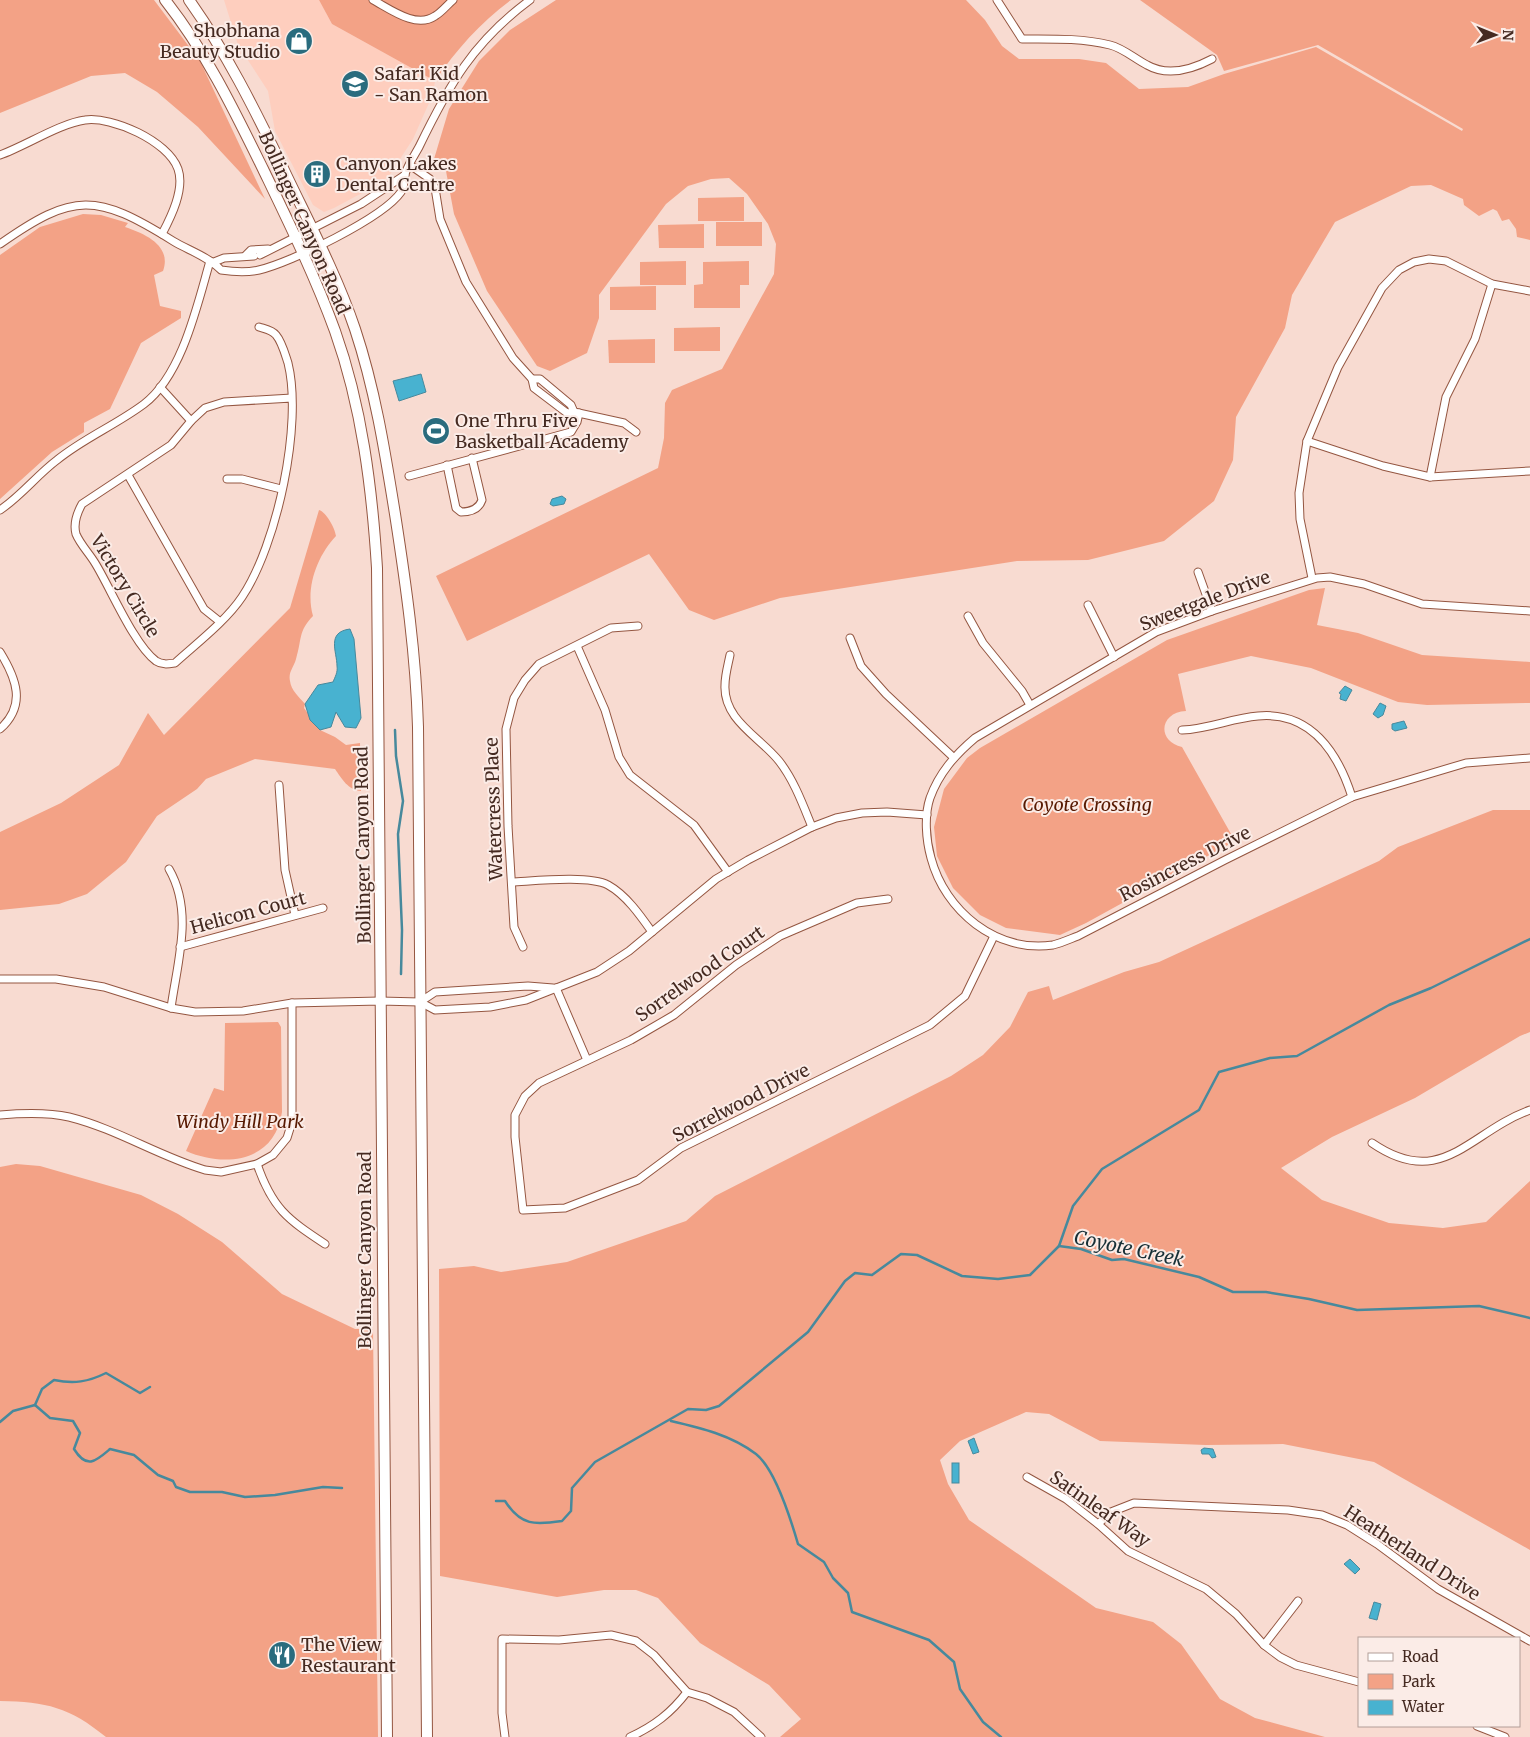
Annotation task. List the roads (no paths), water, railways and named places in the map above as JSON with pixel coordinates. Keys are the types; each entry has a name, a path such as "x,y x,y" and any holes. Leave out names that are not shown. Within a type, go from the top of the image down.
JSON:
{"main road":[{"name":"Bollinger Canyon Road","path":"165,0 202,51 225,92 303,253 336,333 350,380 360,424 374,528 377,568 386,1737"},
{"name":"Bollinger Canyon Road","path":"189,0 217,40 241,83 312,229 354,328 369,376 380,421 410,616 416,673 418,727 427,1737"}],"street":[{"path":"373,0 409,19 426,20 435,17 453,0"},
{"path":"0,244 40,217 74,206 91,205 129,214 212,262 221,270 249,272 271,266 303,253 381,213 403,190 405,175 444,94 464,63 489,35 530,0"},
{"path":"997,0 1022,39 1083,39 1098,42 1113,46 1149,67 1172,71 1193,69 1212,59"},
{"path":"0,155 82,120 99,119 114,122 152,139 174,161 178,169 177,196 172,216 162,234"},
{"path":"410,165 426,175 432,184 440,219 466,282 513,358 532,379 534,388 567,413 576,412 624,424 636,432"},
{"path":"212,262 224,258 253,255 296,238 361,204 405,175"},
{"path":"253,255 251,250 268,249"},
{"path":"1312,578 1300,519 1299,493 1307,441 1338,367 1382,288 1398,270 1414,262 1429,259 1446,261 1492,284 1530,291"},
{"path":"0,510 57,460 88,438 145,403 160,387 183,349 212,262"},
{"path":"1430,477 1446,397 1475,339 1492,284"},
{"path":"259,327 272,331 278,337 291,376 292,398"},
{"path":"409,476 571,432 577,422 576,412 571,405 540,379 532,379"},
{"path":"160,387 191,421"},
{"name":"Victory Circle","path":"292,398 290,457 259,568 242,598 175,663 166,664 152,656 131,629 76,533 75,524 77,513 82,504 171,445 191,421 205,408 224,402 292,398"},
{"path":"1307,441 1382,466 1430,477 1530,471"},
{"path":"447,465 456,508 461,512 469,512 481,504 482,500 472,458"},
{"path":"128,475 204,609 219,621"},
{"path":"227,479 242,480 281,489"},
{"path":"1198,572 1212,611"},
{"name":"Sweetgale Drive","path":"927,816 930,799 953,757 975,738 1156,632 1212,611 1312,578 1330,577 1364,584 1422,604 1530,611"},
{"path":"1088,605 1114,657"},
{"path":"968,616 983,643 1022,691 1030,705"},
{"name":"Watercress Place","path":"522,947 514,927 506,729 514,698 525,680 539,664 611,628 638,626"},
{"path":"850,638 861,666 893,701 953,757"},
{"path":"577,646 606,710 619,757 630,774 694,825 728,872"},
{"path":"0,652 16,681 17,697 11,717 0,729"},
{"path":"730,655 725,690 731,712 734,718 781,763 790,777 812,827"},
{"path":"1182,730 1203,729 1258,716 1280,716 1300,724 1321,738 1338,759 1352,797"},
{"name":"Rosincress Drive","path":"927,816 928,847 935,874 949,898 967,919 994,936 1025,944 1053,945 1078,936 1352,797 1466,764 1530,758"},
{"path":"279,785 285,870 295,915"},
{"path":"0,979 56,979 104,987 171,1008 195,1012 244,1011 292,1003 380,1001 420,1002 435,1010 490,1007 526,1000 597,972 629,951 700,892 728,872 812,827 836,818 862,813 887,812 927,816"},
{"path":"169,869 178,884 182,906 180,947 171,1008"},
{"path":"512,882 586,880 607,884 623,896 652,932"},
{"name":"Sorrelwood Court","path":"587,1060 631,1040 674,1015 736,964 780,936 857,903 888,899"},
{"name":"Helicon Court","path":"180,947 322,908"},
{"name":"Sorrelwood Drive","path":"587,1060 539,1083 525,1096 515,1114 514,1137 523,1210 566,1208 638,1180 681,1148 930,1025 965,996 994,936"},
{"path":"420,1002 435,992 528,986 556,988"},
{"path":"556,988 587,1060"},
{"path":"0,1115 43,1114 68,1117 100,1127 205,1170 221,1172 257,1164 281,1148 292,1122 292,1003"},
{"path":"1372,1143 1390,1155 1422,1162 1448,1158 1491,1130 1530,1110"},
{"path":"257,1164 275,1205 297,1225 325,1244"},
{"name":"Satinleaf Way","path":"1027,1477 1066,1499 1098,1524 1128,1552 1206,1588 1236,1614 1264,1645 1280,1657 1296,1664 1358,1682"},
{"name":"Heatherland Drive","path":"1098,1524 1111,1512 1134,1503 1288,1510 1322,1515 1347,1525 1377,1544 1438,1589 1530,1642"},
{"path":"1264,1645 1298,1600"},
{"path":"505,1737 502,1713 502,1639 559,1640 611,1635 636,1641 654,1655 686,1692 707,1698 734,1712 761,1737"},
{"path":"630,1737 651,1727 674,1708 686,1692"},
{"path":"1479,1727 1505,1737"}],"water":[{"path":"421,374 426,392 399,401 393,381"},
{"path":"562,496 566,499 564,504 553,506 550,504 552,499"},
{"path":"350,629 354,639 361,718 356,728 345,727 336,712 331,727 320,730 310,720 305,704 318,685 333,682 337,668 335,638 343,631"},
{"path":"1345,686 1352,690 1346,701 1340,699 1341,694 1339,693"},
{"path":"1380,703 1386,706 1383,715 1378,718 1373,714"},
{"path":"1404,721 1407,728 1395,731 1392,729 1392,724"},
{"path":"974,1438 979,1452 973,1454 968,1441"},
{"path":"1204,1448 1213,1449 1216,1457 1212,1458 1209,1454 1202,1454 1201,1450"},
{"path":"952,1463 959,1463 959,1483 952,1483"},
{"path":"1350,1559 1360,1569 1355,1574 1344,1564"},
{"path":"1374,1602 1381,1604 1377,1620 1369,1618"}],"waterway":[{"path":"395,730 396,756 403,801 398,834 402,930 401,974"},
{"name":"Coyote Creek","path":"496,1501 505,1501 517,1515 529,1522 562,1521 571,1511 572,1488 595,1462 688,1409 706,1410 719,1406 808,1332 845,1281 855,1273 872,1275 901,1254 917,1255 962,1276 998,1279 1030,1275 1059,1246 1073,1206 1102,1169 1199,1110 1219,1072 1270,1058 1297,1056 1389,1005 1431,988 1530,939"},
{"name":"Coyote Creek","path":"1059,1246 1081,1249 1112,1260 1124,1259 1199,1277 1233,1292 1266,1292 1357,1310 1479,1306 1530,1318"},
{"path":"35,1405 42,1389 54,1380 81,1381 106,1373 140,1393 150,1387"},
{"name":"Coyote Creek","path":"35,1405 50,1418 73,1421 80,1433 74,1449 83,1460 96,1460 110,1449 134,1455 158,1475 173,1481 176,1487 190,1492 222,1492 245,1497 275,1495 323,1487 342,1488"},
{"name":"Coyote Creek","path":"0,1422 13,1411 35,1405"},
{"path":"671,1421 726,1437 756,1454 770,1471 776,1483 787,1509 798,1544 824,1562 833,1578 848,1593 852,1612 929,1640 954,1662 960,1689 983,1722 1001,1737"}],"place":[{"name":"Shobhana Beauty Studio","path":"299,41"},
{"name":"Safari Kid - San Ramon","path":"355,84"},
{"name":"Canyon Lakes Dental Centre","path":"317,174"},
{"name":"One Thru Five Basketball Academy","path":"436,431"},
{"name":"The View Restaurant","path":"282,1655"}],"park label":[{"name":"Coyote Crossing","path":"1087,805"},
{"name":"Windy Hill Park","path":"240,1122"}]}
